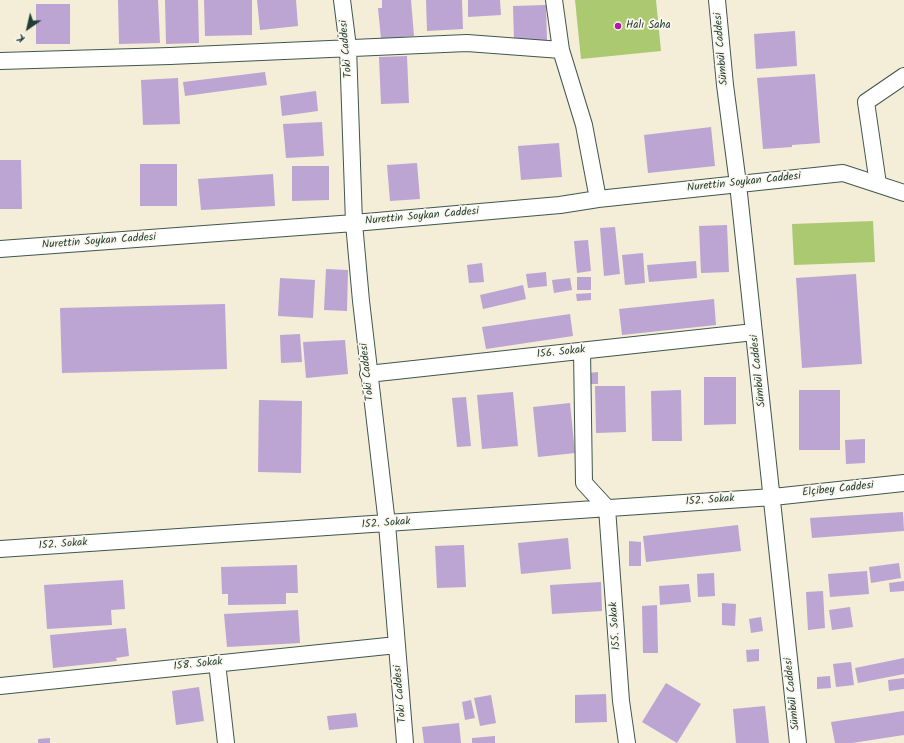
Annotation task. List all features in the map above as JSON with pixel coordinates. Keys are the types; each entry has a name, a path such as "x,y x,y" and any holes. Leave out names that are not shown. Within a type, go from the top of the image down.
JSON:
{"street":[{"name":"Toki Caddesi","path":"342,0 348,47 354,223 368,374 387,524 406,743"},
{"path":"554,0 561,50 584,125 598,199"},
{"name":"Sümbül Caddesi","path":"717,0 725,85 738,184 773,497 798,743"},
{"path":"0,61 170,56 348,47 467,43 561,50"},
{"path":"904,76 866,102 878,184 904,193"},
{"name":"Nurettin Soykan Caddesi","path":"0,249 354,223 560,205 598,199 843,173 878,184"},
{"name":"156. Sokak","path":"368,374 754,332"},
{"path":"582,351 584,483 607,508"},
{"name":"Elçibey Caddesi","path":"773,497 904,483"},
{"name":"152. Sokak","path":"0,549 773,497"},
{"name":"155. Sokak","path":"607,508 621,701 627,743"},
{"name":"158. Sokak","path":"0,686 397,644"},
{"path":"217,663 226,743"}],"green space":[{"name":"Halı Saha","path":"575,0 656,0 661,51 581,59"},
{"path":"873,221 875,262 794,265 792,224"}],"building":[{"path":"118,0 158,0 160,43 119,44"},
{"path":"165,0 198,0 199,43 166,44"},
{"path":"204,0 252,0 252,35 205,36"},
{"path":"257,0 296,0 298,26 260,30"},
{"path":"382,0 411,0 414,36 381,39 378,8 382,8"},
{"path":"426,0 462,0 463,29 427,31"},
{"path":"468,0 500,0 501,15 468,17"},
{"path":"36,4 70,4 70,44 36,44"},
{"path":"546,5 547,40 514,41 513,6"},
{"path":"795,31 797,66 756,69 754,34"},
{"path":"407,56 409,103 381,104 379,57"},
{"path":"265,72 267,85 185,96 183,82"},
{"path":"815,74 820,143 763,149 757,78"},
{"path":"178,78 180,124 143,125 141,80"},
{"path":"316,91 318,111 282,116 280,96"},
{"path":"322,122 324,156 286,158 283,124"},
{"path":"711,127 715,166 648,173 644,135"},
{"path":"559,143 562,177 521,180 518,146"},
{"path":"0,160 21,160 22,209 0,209"},
{"path":"417,163 420,199 390,201 387,165"},
{"path":"140,164 177,164 177,206 140,206"},
{"path":"292,166 329,166 329,200 292,201"},
{"path":"273,174 275,206 201,210 198,179"},
{"path":"727,225 729,272 701,273 699,226"},
{"path":"615,227 620,274 604,276 600,228"},
{"path":"588,240 591,271 577,273 574,241"},
{"path":"643,253 645,283 625,285 622,255"},
{"path":"696,261 697,278 649,282 647,265"},
{"path":"482,263 484,282 469,283 467,265"},
{"path":"326,269 348,270 347,311 324,310"},
{"path":"546,272 547,286 528,288 526,274"},
{"path":"856,274 862,364 802,368 796,278"},
{"path":"577,277 591,277 591,290 577,290"},
{"path":"280,278 315,280 313,318 278,316"},
{"path":"570,278 572,290 554,293 552,280"},
{"path":"523,285 526,299 483,309 480,295"},
{"path":"591,293 591,300 577,301 576,294"},
{"path":"714,299 716,325 622,335 619,309"},
{"path":"225,304 227,369 62,373 60,308"},
{"path":"570,314 573,336 486,349 482,327"},
{"path":"300,334 302,362 281,363 280,335"},
{"path":"345,340 348,374 306,378 303,342"},
{"path":"598,372 598,384 588,384 587,373"},
{"path":"704,377 736,377 736,424 704,425"},
{"path":"595,386 625,386 626,432 596,433"},
{"path":"681,390 682,441 652,441 651,391"},
{"path":"799,390 840,390 840,450 799,450"},
{"path":"513,392 518,446 482,449 477,395"},
{"path":"466,397 471,446 457,447 452,398"},
{"path":"259,400 302,401 301,473 258,472"},
{"path":"570,403 575,453 538,457 533,407"},
{"path":"865,439 865,463 846,464 845,440"},
{"path":"903,512 904,531 812,538 810,518"},
{"path":"738,525 741,551 646,562 643,536"},
{"path":"568,538 571,569 521,574 518,543"},
{"path":"629,541 641,542 641,566 629,566"},
{"path":"464,545 466,587 437,588 435,546"},
{"path":"899,563 901,578 871,583 869,567"},
{"path":"297,565 298,593 286,593 286,604 228,605 228,594 222,594 221,567"},
{"path":"867,571 869,594 830,597 828,574"},
{"path":"714,573 715,596 698,597 697,574"},
{"path":"123,580 125,609 111,610 112,625 47,629 44,585"},
{"path":"904,581 904,591 890,592 889,583"},
{"path":"601,582 602,611 552,614 550,585"},
{"path":"689,584 691,602 660,605 659,586"},
{"path":"823,591 825,628 808,630 806,592"},
{"path":"722,603 736,604 735,626 722,625"},
{"path":"657,605 658,653 643,653 642,606"},
{"path":"850,607 853,627 832,630 829,610"},
{"path":"298,610 300,643 227,647 224,614"},
{"path":"761,617 763,631 751,633 749,619"},
{"path":"126,628 129,656 116,658 117,661 53,668 50,635"},
{"path":"759,649 759,661 747,662 746,650"},
{"path":"904,658 904,674 858,683 855,668"},
{"path":"851,662 854,685 836,687 833,664"},
{"path":"830,676 831,688 817,689 817,677"},
{"path":"904,678 904,689 889,691 888,680"},
{"path":"666,683 701,704 677,743 642,722"},
{"path":"199,687 204,721 176,725 172,691"},
{"path":"606,694 607,722 575,723 575,695"},
{"path":"491,695 496,723 480,726 474,698"},
{"path":"471,700 475,718 465,720 462,702"},
{"path":"765,706 769,743 736,743 733,709"},
{"path":"904,711 904,735 852,743 835,743 831,722"},
{"path":"356,713 358,727 329,730 327,716"},
{"path":"459,723 461,743 424,743 422,727"},
{"path":"495,736 495,743 472,743 472,738"},
{"path":"50,738 50,743 38,743 38,739"}],"place":[{"name":"Halı Saha","path":"618,26"}]}
